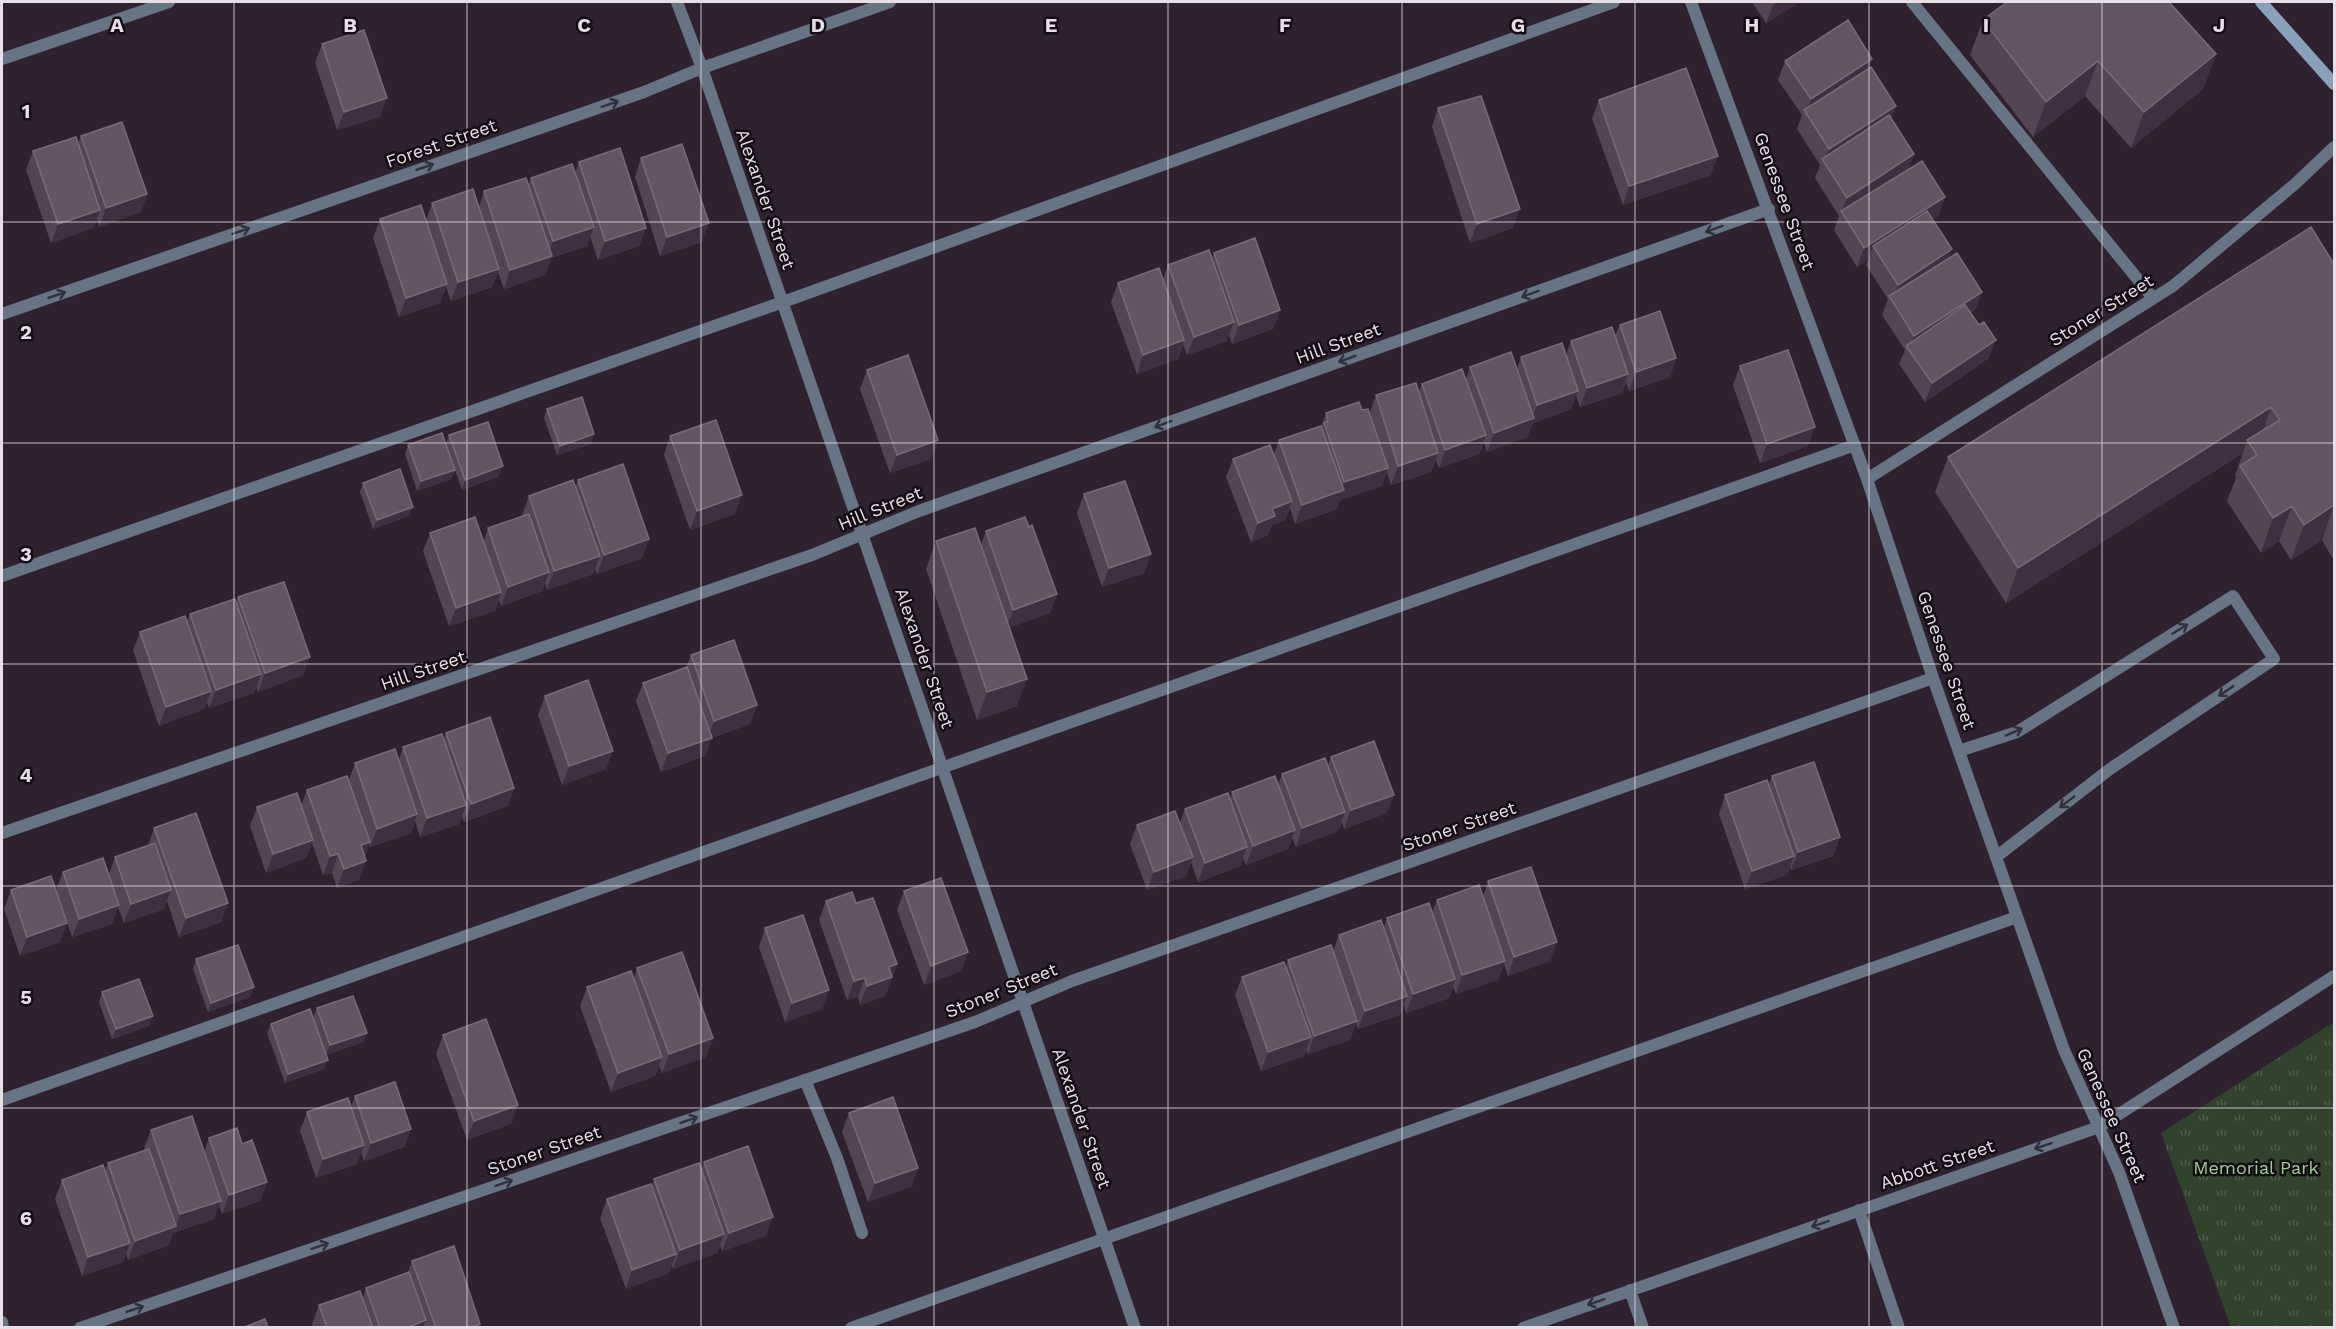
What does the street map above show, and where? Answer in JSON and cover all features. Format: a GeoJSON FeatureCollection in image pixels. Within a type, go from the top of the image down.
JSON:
{"type":"FeatureCollection","features":[{"type":"Feature","properties":{"kind":"main road"},"geometry":{"type":"LineString","coordinates":[[2261,2],[2334,84]]}},
{"type":"Feature","properties":{"kind":"street"},"geometry":{"type":"LineString","coordinates":[[2,59],[169,2]]}},
{"type":"Feature","properties":{"kind":"street","name":"Alexander Street"},"geometry":{"type":"LineString","coordinates":[[677,2],[783,302],[1135,1328]]}},
{"type":"Feature","properties":{"kind":"street","name":"Forest Street"},"geometry":{"type":"LineString","coordinates":[[2,314],[644,92],[702,68],[890,2]]}},
{"type":"Feature","properties":{"kind":"street"},"geometry":{"type":"LineString","coordinates":[[2,576],[783,302],[1614,2]]}},
{"type":"Feature","properties":{"kind":"street","name":"Genessee Street"},"geometry":{"type":"LineString","coordinates":[[1691,2],[1855,445],[1933,678],[2064,1050],[2119,1172],[2174,1328]]}},
{"type":"Feature","properties":{"kind":"street"},"geometry":{"type":"LineString","coordinates":[[1912,2],[2153,298]]}},
{"type":"Feature","properties":{"kind":"street","name":"Stoner Street"},"geometry":{"type":"LineString","coordinates":[[1867,479],[2173,286],[2295,184],[2334,147]]}},
{"type":"Feature","properties":{"kind":"street","name":"Hill Street"},"geometry":{"type":"LineString","coordinates":[[2,833],[800,559],[919,511],[1769,209]]}},
{"type":"Feature","properties":{"kind":"street"},"geometry":{"type":"LineString","coordinates":[[2,1100],[1855,445]]}},
{"type":"Feature","properties":{"kind":"street"},"geometry":{"type":"LineString","coordinates":[[1959,751],[2017,732],[2233,596],[2274,659],[2110,769],[1996,857]]}},
{"type":"Feature","properties":{"kind":"street","name":"Stoner Street"},"geometry":{"type":"LineString","coordinates":[[80,1328],[975,1022],[1071,981],[1933,678]]}},
{"type":"Feature","properties":{"kind":"street"},"geometry":{"type":"LineString","coordinates":[[850,1328],[2018,917]]}},
{"type":"Feature","properties":{"kind":"street","name":"Abbott Street"},"geometry":{"type":"LineString","coordinates":[[1524,1328],[2099,1127],[2334,976]]}},
{"type":"Feature","properties":{"kind":"street"},"geometry":{"type":"LineString","coordinates":[[806,1080],[837,1158],[862,1233]]}},
{"type":"Feature","properties":{"kind":"street"},"geometry":{"type":"LineString","coordinates":[[1859,1210],[1899,1328]]}},
{"type":"Feature","properties":{"kind":"street"},"geometry":{"type":"LineString","coordinates":[[1630,1290],[1643,1328]]}},
{"type":"Feature","properties":{"kind":"street"},"geometry":{"type":"LineString","coordinates":[[2,1322],[3,1328]]}},
{"type":"Feature","properties":{"kind":"green space","name":"Memorial Park"},"geometry":{"type":"Polygon","coordinates":[[[2334,1022],[2334,1327],[2231,1327],[2161,1133],[2334,1022]]]}},
{"type":"Feature","properties":{"kind":"building"},"geometry":{"type":"Polygon","coordinates":[[[2007,2],[2169,2],[2216,54],[2144,112],[2098,61],[2046,102],[1983,20],[2007,2]]]}},
{"type":"Feature","properties":{"kind":"building"},"geometry":{"type":"Polygon","coordinates":[[[1848,20],[1872,59],[1811,99],[1785,61],[1848,20]]]}},
{"type":"Feature","properties":{"kind":"building"},"geometry":{"type":"Polygon","coordinates":[[[364,30],[387,98],[344,112],[322,44],[364,30]]]}},
{"type":"Feature","properties":{"kind":"building"},"geometry":{"type":"Polygon","coordinates":[[[1871,67],[1896,106],[1829,149],[1804,110],[1871,67]]]}},
{"type":"Feature","properties":{"kind":"building"},"geometry":{"type":"Polygon","coordinates":[[[1686,68],[1718,156],[1629,186],[1599,100],[1686,68]]]}},
{"type":"Feature","properties":{"kind":"building"},"geometry":{"type":"Polygon","coordinates":[[[1481,96],[1520,209],[1477,224],[1438,108],[1481,96]]]}},
{"type":"Feature","properties":{"kind":"building"},"geometry":{"type":"Polygon","coordinates":[[[1889,115],[1914,154],[1847,198],[1822,159],[1889,115]]]}},
{"type":"Feature","properties":{"kind":"building"},"geometry":{"type":"Polygon","coordinates":[[[122,122],[147,194],[106,208],[81,136],[122,122]]]}},
{"type":"Feature","properties":{"kind":"building"},"geometry":{"type":"Polygon","coordinates":[[[76,137],[100,210],[58,224],[33,151],[76,137]]]}},
{"type":"Feature","properties":{"kind":"building"},"geometry":{"type":"Polygon","coordinates":[[[682,144],[709,223],[667,237],[641,158],[682,144]]]}},
{"type":"Feature","properties":{"kind":"building"},"geometry":{"type":"Polygon","coordinates":[[[620,148],[646,228],[605,241],[579,162],[620,148]]]}},
{"type":"Feature","properties":{"kind":"building"},"geometry":{"type":"Polygon","coordinates":[[[1922,161],[1945,197],[1864,248],[1841,211],[1922,161]]]}},
{"type":"Feature","properties":{"kind":"building"},"geometry":{"type":"Polygon","coordinates":[[[572,164],[594,227],[553,241],[531,178],[572,164]]]}},
{"type":"Feature","properties":{"kind":"building"},"geometry":{"type":"Polygon","coordinates":[[[526,178],[552,256],[510,270],[484,191],[526,178]]]}},
{"type":"Feature","properties":{"kind":"building"},"geometry":{"type":"Polygon","coordinates":[[[473,189],[499,269],[458,282],[432,203],[473,189]]]}},
{"type":"Feature","properties":{"kind":"building"},"geometry":{"type":"Polygon","coordinates":[[[421,205],[447,284],[406,298],[380,219],[421,205]]]}},
{"type":"Feature","properties":{"kind":"building"},"geometry":{"type":"Polygon","coordinates":[[[1927,211],[1952,249],[1898,285],[1873,246],[1927,211]]]}},
{"type":"Feature","properties":{"kind":"building"},"geometry":{"type":"Polygon","coordinates":[[[2311,227],[2334,264],[2334,505],[2304,525],[2292,506],[2273,518],[2240,466],[2257,455],[2247,440],[2280,420],[2271,407],[2018,568],[1948,457],[2311,227]]]}},
{"type":"Feature","properties":{"kind":"building"},"geometry":{"type":"Polygon","coordinates":[[[1255,238],[1280,310],[1239,325],[1214,253],[1255,238]]]}},
{"type":"Feature","properties":{"kind":"building"},"geometry":{"type":"Polygon","coordinates":[[[1209,250],[1234,322],[1194,337],[1168,265],[1209,250]]]}},
{"type":"Feature","properties":{"kind":"building"},"geometry":{"type":"Polygon","coordinates":[[[1957,253],[1982,292],[1914,336],[1889,296],[1957,253]]]}},
{"type":"Feature","properties":{"kind":"building"},"geometry":{"type":"Polygon","coordinates":[[[1159,268],[1184,340],[1143,355],[1118,283],[1159,268]]]}},
{"type":"Feature","properties":{"kind":"building"},"geometry":{"type":"Polygon","coordinates":[[[1965,305],[1979,325],[1984,322],[1996,340],[1932,383],[1906,346],[1965,305]]]}},
{"type":"Feature","properties":{"kind":"building"},"geometry":{"type":"Polygon","coordinates":[[[1660,311],[1676,358],[1636,372],[1620,325],[1660,311]]]}},
{"type":"Feature","properties":{"kind":"building"},"geometry":{"type":"Polygon","coordinates":[[[1612,327],[1628,374],[1587,388],[1571,341],[1612,327]]]}},
{"type":"Feature","properties":{"kind":"building"},"geometry":{"type":"Polygon","coordinates":[[[1562,343],[1578,391],[1537,405],[1521,357],[1562,343]]]}},
{"type":"Feature","properties":{"kind":"building"},"geometry":{"type":"Polygon","coordinates":[[[1788,350],[1815,427],[1767,444],[1740,366],[1788,350]]]}},
{"type":"Feature","properties":{"kind":"building"},"geometry":{"type":"Polygon","coordinates":[[[1511,352],[1534,418],[1494,433],[1470,367],[1511,352]]]}},
{"type":"Feature","properties":{"kind":"building"},"geometry":{"type":"Polygon","coordinates":[[[908,355],[938,440],[897,455],[867,370],[908,355]]]}},
{"type":"Feature","properties":{"kind":"building"},"geometry":{"type":"Polygon","coordinates":[[[1462,369],[1486,435],[1445,450],[1422,384],[1462,369]]]}},
{"type":"Feature","properties":{"kind":"building"},"geometry":{"type":"Polygon","coordinates":[[[1416,383],[1438,453],[1398,466],[1376,395],[1416,383]]]}},
{"type":"Feature","properties":{"kind":"building"},"geometry":{"type":"Polygon","coordinates":[[[582,397],[594,434],[560,446],[547,409],[582,397]]]}},
{"type":"Feature","properties":{"kind":"building"},"geometry":{"type":"Polygon","coordinates":[[[1359,402],[1362,410],[1368,409],[1388,468],[1344,482],[1324,423],[1328,421],[1326,413],[1359,402]]]}},
{"type":"Feature","properties":{"kind":"building"},"geometry":{"type":"Polygon","coordinates":[[[716,420],[742,495],[697,511],[670,436],[716,420]]]}},
{"type":"Feature","properties":{"kind":"building"},"geometry":{"type":"Polygon","coordinates":[[[488,422],[503,466],[465,480],[449,435],[488,422]]]}},
{"type":"Feature","properties":{"kind":"building"},"geometry":{"type":"Polygon","coordinates":[[[1321,426],[1344,490],[1302,505],[1279,440],[1321,426]]]}},
{"type":"Feature","properties":{"kind":"building"},"geometry":{"type":"Polygon","coordinates":[[[442,433],[455,470],[421,481],[408,445],[442,433]]]}},
{"type":"Feature","properties":{"kind":"building"},"geometry":{"type":"Polygon","coordinates":[[[1270,445],[1292,501],[1272,509],[1275,516],[1258,523],[1233,459],[1270,445]]]}},
{"type":"Feature","properties":{"kind":"building"},"geometry":{"type":"Polygon","coordinates":[[[623,464],[649,539],[604,555],[578,480],[623,464]]]}},
{"type":"Feature","properties":{"kind":"building"},"geometry":{"type":"Polygon","coordinates":[[[400,469],[413,507],[377,520],[363,483],[400,469]]]}},
{"type":"Feature","properties":{"kind":"building"},"geometry":{"type":"Polygon","coordinates":[[[573,480],[600,556],[554,571],[529,496],[573,480]]]}},
{"type":"Feature","properties":{"kind":"building"},"geometry":{"type":"Polygon","coordinates":[[[1125,481],[1151,554],[1109,568],[1084,494],[1125,481]]]}},
{"type":"Feature","properties":{"kind":"building"},"geometry":{"type":"Polygon","coordinates":[[[529,514],[549,572],[508,587],[488,528],[529,514]]]}},
{"type":"Feature","properties":{"kind":"building"},"geometry":{"type":"Polygon","coordinates":[[[475,517],[501,592],[456,608],[430,533],[475,517]]]}},
{"type":"Feature","properties":{"kind":"building"},"geometry":{"type":"Polygon","coordinates":[[[1025,517],[1029,527],[1032,525],[1057,594],[1013,610],[986,531],[1025,517]]]}},
{"type":"Feature","properties":{"kind":"building"},"geometry":{"type":"Polygon","coordinates":[[[975,528],[1027,679],[987,692],[936,541],[975,528]]]}},
{"type":"Feature","properties":{"kind":"building"},"geometry":{"type":"Polygon","coordinates":[[[284,582],[310,657],[265,673],[238,597],[284,582]]]}},
{"type":"Feature","properties":{"kind":"building"},"geometry":{"type":"Polygon","coordinates":[[[235,599],[261,674],[216,690],[190,614],[235,599]]]}},
{"type":"Feature","properties":{"kind":"building"},"geometry":{"type":"Polygon","coordinates":[[[185,616],[211,691],[166,707],[140,632],[185,616]]]}},
{"type":"Feature","properties":{"kind":"building"},"geometry":{"type":"Polygon","coordinates":[[[734,640],[757,705],[714,721],[691,655],[734,640]]]}},
{"type":"Feature","properties":{"kind":"building"},"geometry":{"type":"Polygon","coordinates":[[[687,667],[712,738],[668,753],[643,683],[687,667]]]}},
{"type":"Feature","properties":{"kind":"building"},"geometry":{"type":"Polygon","coordinates":[[[588,680],[613,751],[569,766],[545,696],[588,680]]]}},
{"type":"Feature","properties":{"kind":"building"},"geometry":{"type":"Polygon","coordinates":[[[490,717],[514,788],[471,804],[446,733],[490,717]]]}},
{"type":"Feature","properties":{"kind":"building"},"geometry":{"type":"Polygon","coordinates":[[[442,734],[466,805],[427,818],[403,747],[442,734]]]}},
{"type":"Feature","properties":{"kind":"building"},"geometry":{"type":"Polygon","coordinates":[[[1374,741],[1394,795],[1351,810],[1331,757],[1374,741]]]}},
{"type":"Feature","properties":{"kind":"building"},"geometry":{"type":"Polygon","coordinates":[[[395,749],[417,814],[377,829],[355,763],[395,749]]]}},
{"type":"Feature","properties":{"kind":"building"},"geometry":{"type":"Polygon","coordinates":[[[1325,758],[1345,812],[1302,828],[1282,774],[1325,758]]]}},
{"type":"Feature","properties":{"kind":"building"},"geometry":{"type":"Polygon","coordinates":[[[1814,762],[1840,837],[1798,852],[1772,776],[1814,762]]]}},
{"type":"Feature","properties":{"kind":"building"},"geometry":{"type":"Polygon","coordinates":[[[347,776],[370,842],[361,845],[366,861],[344,869],[338,854],[330,856],[307,790],[347,776]]]}},
{"type":"Feature","properties":{"kind":"building"},"geometry":{"type":"Polygon","coordinates":[[[1275,776],[1295,830],[1253,846],[1232,792],[1275,776]]]}},
{"type":"Feature","properties":{"kind":"building"},"geometry":{"type":"Polygon","coordinates":[[[1767,780],[1794,856],[1752,871],[1725,795],[1767,780]]]}},
{"type":"Feature","properties":{"kind":"building"},"geometry":{"type":"Polygon","coordinates":[[[297,793],[313,840],[273,854],[257,807],[297,793]]]}},
{"type":"Feature","properties":{"kind":"building"},"geometry":{"type":"Polygon","coordinates":[[[1228,793],[1247,847],[1205,863],[1185,809],[1228,793]]]}},
{"type":"Feature","properties":{"kind":"building"},"geometry":{"type":"Polygon","coordinates":[[[1175,811],[1193,857],[1154,872],[1137,825],[1175,811]]]}},
{"type":"Feature","properties":{"kind":"building"},"geometry":{"type":"Polygon","coordinates":[[[196,813],[228,903],[186,918],[154,828],[196,813]]]}},
{"type":"Feature","properties":{"kind":"building"},"geometry":{"type":"Polygon","coordinates":[[[155,843],[171,890],[131,904],[115,857],[155,843]]]}},
{"type":"Feature","properties":{"kind":"building"},"geometry":{"type":"Polygon","coordinates":[[[103,858],[119,905],[79,919],[63,872],[103,858]]]}},
{"type":"Feature","properties":{"kind":"building"},"geometry":{"type":"Polygon","coordinates":[[[1531,867],[1557,942],[1514,957],[1488,881],[1531,867]]]}},
{"type":"Feature","properties":{"kind":"building"},"geometry":{"type":"Polygon","coordinates":[[[51,876],[67,923],[27,937],[11,890],[51,876]]]}},
{"type":"Feature","properties":{"kind":"building"},"geometry":{"type":"Polygon","coordinates":[[[941,878],[968,952],[931,966],[904,891],[941,878]]]}},
{"type":"Feature","properties":{"kind":"building"},"geometry":{"type":"Polygon","coordinates":[[[1479,885],[1505,961],[1462,975],[1437,900],[1479,885]]]}},
{"type":"Feature","properties":{"kind":"building"},"geometry":{"type":"Polygon","coordinates":[[[852,892],[856,903],[873,898],[897,964],[889,967],[892,977],[867,986],[865,978],[854,981],[826,901],[852,892]]]}},
{"type":"Feature","properties":{"kind":"building"},"geometry":{"type":"Polygon","coordinates":[[[1429,903],[1455,979],[1413,994],[1387,918],[1429,903]]]}},
{"type":"Feature","properties":{"kind":"building"},"geometry":{"type":"Polygon","coordinates":[[[803,915],[829,990],[792,1003],[765,928],[803,915]]]}},
{"type":"Feature","properties":{"kind":"building"},"geometry":{"type":"Polygon","coordinates":[[[1381,920],[1407,996],[1365,1011],[1339,935],[1381,920]]]}},
{"type":"Feature","properties":{"kind":"building"},"geometry":{"type":"Polygon","coordinates":[[[238,945],[254,987],[211,1003],[196,959],[238,945]]]}},
{"type":"Feature","properties":{"kind":"building"},"geometry":{"type":"Polygon","coordinates":[[[1331,945],[1357,1021],[1314,1036],[1288,960],[1331,945]]]}},
{"type":"Feature","properties":{"kind":"building"},"geometry":{"type":"Polygon","coordinates":[[[682,952],[713,1038],[669,1054],[637,968],[682,952]]]}},
{"type":"Feature","properties":{"kind":"building"},"geometry":{"type":"Polygon","coordinates":[[[1284,962],[1311,1037],[1268,1052],[1242,977],[1284,962]]]}},
{"type":"Feature","properties":{"kind":"building"},"geometry":{"type":"Polygon","coordinates":[[[631,971],[662,1057],[618,1073],[587,987],[631,971]]]}},
{"type":"Feature","properties":{"kind":"building"},"geometry":{"type":"Polygon","coordinates":[[[139,979],[153,1016],[116,1029],[102,992],[139,979]]]}},
{"type":"Feature","properties":{"kind":"building"},"geometry":{"type":"Polygon","coordinates":[[[353,996],[367,1033],[330,1045],[317,1008],[353,996]]]}},
{"type":"Feature","properties":{"kind":"building"},"geometry":{"type":"Polygon","coordinates":[[[310,1009],[328,1060],[288,1074],[271,1024],[310,1009]]]}},
{"type":"Feature","properties":{"kind":"building"},"geometry":{"type":"Polygon","coordinates":[[[486,1019],[518,1105],[474,1121],[443,1035],[486,1019]]]}},
{"type":"Feature","properties":{"kind":"building"},"geometry":{"type":"Polygon","coordinates":[[[395,1082],[411,1129],[371,1143],[355,1096],[395,1082]]]}},
{"type":"Feature","properties":{"kind":"building"},"geometry":{"type":"Polygon","coordinates":[[[893,1097],[918,1168],[875,1183],[849,1113],[893,1097]]]}},
{"type":"Feature","properties":{"kind":"building"},"geometry":{"type":"Polygon","coordinates":[[[348,1098],[364,1145],[323,1159],[307,1112],[348,1098]]]}},
{"type":"Feature","properties":{"kind":"building"},"geometry":{"type":"Polygon","coordinates":[[[192,1116],[221,1201],[180,1214],[151,1130],[192,1116]]]}},
{"type":"Feature","properties":{"kind":"building"},"geometry":{"type":"Polygon","coordinates":[[[237,1128],[242,1144],[252,1140],[267,1182],[229,1195],[209,1138],[237,1128]]]}},
{"type":"Feature","properties":{"kind":"building"},"geometry":{"type":"Polygon","coordinates":[[[748,1146],[773,1217],[729,1233],[704,1162],[748,1146]]]}},
{"type":"Feature","properties":{"kind":"building"},"geometry":{"type":"Polygon","coordinates":[[[149,1149],[176,1226],[135,1241],[108,1163],[149,1149]]]}},
{"type":"Feature","properties":{"kind":"building"},"geometry":{"type":"Polygon","coordinates":[[[699,1163],[724,1234],[680,1250],[654,1179],[699,1163]]]}},
{"type":"Feature","properties":{"kind":"building"},"geometry":{"type":"Polygon","coordinates":[[[103,1165],[130,1243],[88,1257],[62,1180],[103,1165]]]}},
{"type":"Feature","properties":{"kind":"building"},"geometry":{"type":"Polygon","coordinates":[[[651,1184],[676,1254],[632,1270],[607,1199],[651,1184]]]}},
{"type":"Feature","properties":{"kind":"building"},"geometry":{"type":"Polygon","coordinates":[[[454,1246],[480,1324],[470,1328],[436,1328],[412,1261],[454,1246]]]}},
{"type":"Feature","properties":{"kind":"building"},"geometry":{"type":"Polygon","coordinates":[[[409,1272],[426,1320],[406,1328],[380,1328],[366,1288],[409,1272]]]}},
{"type":"Feature","properties":{"kind":"building"},"geometry":{"type":"Polygon","coordinates":[[[360,1291],[373,1328],[327,1328],[319,1305],[360,1291]]]}},
{"type":"Feature","properties":{"kind":"building"},"geometry":{"type":"Polygon","coordinates":[[[265,1319],[268,1328],[242,1328],[265,1319]]]}}]}
